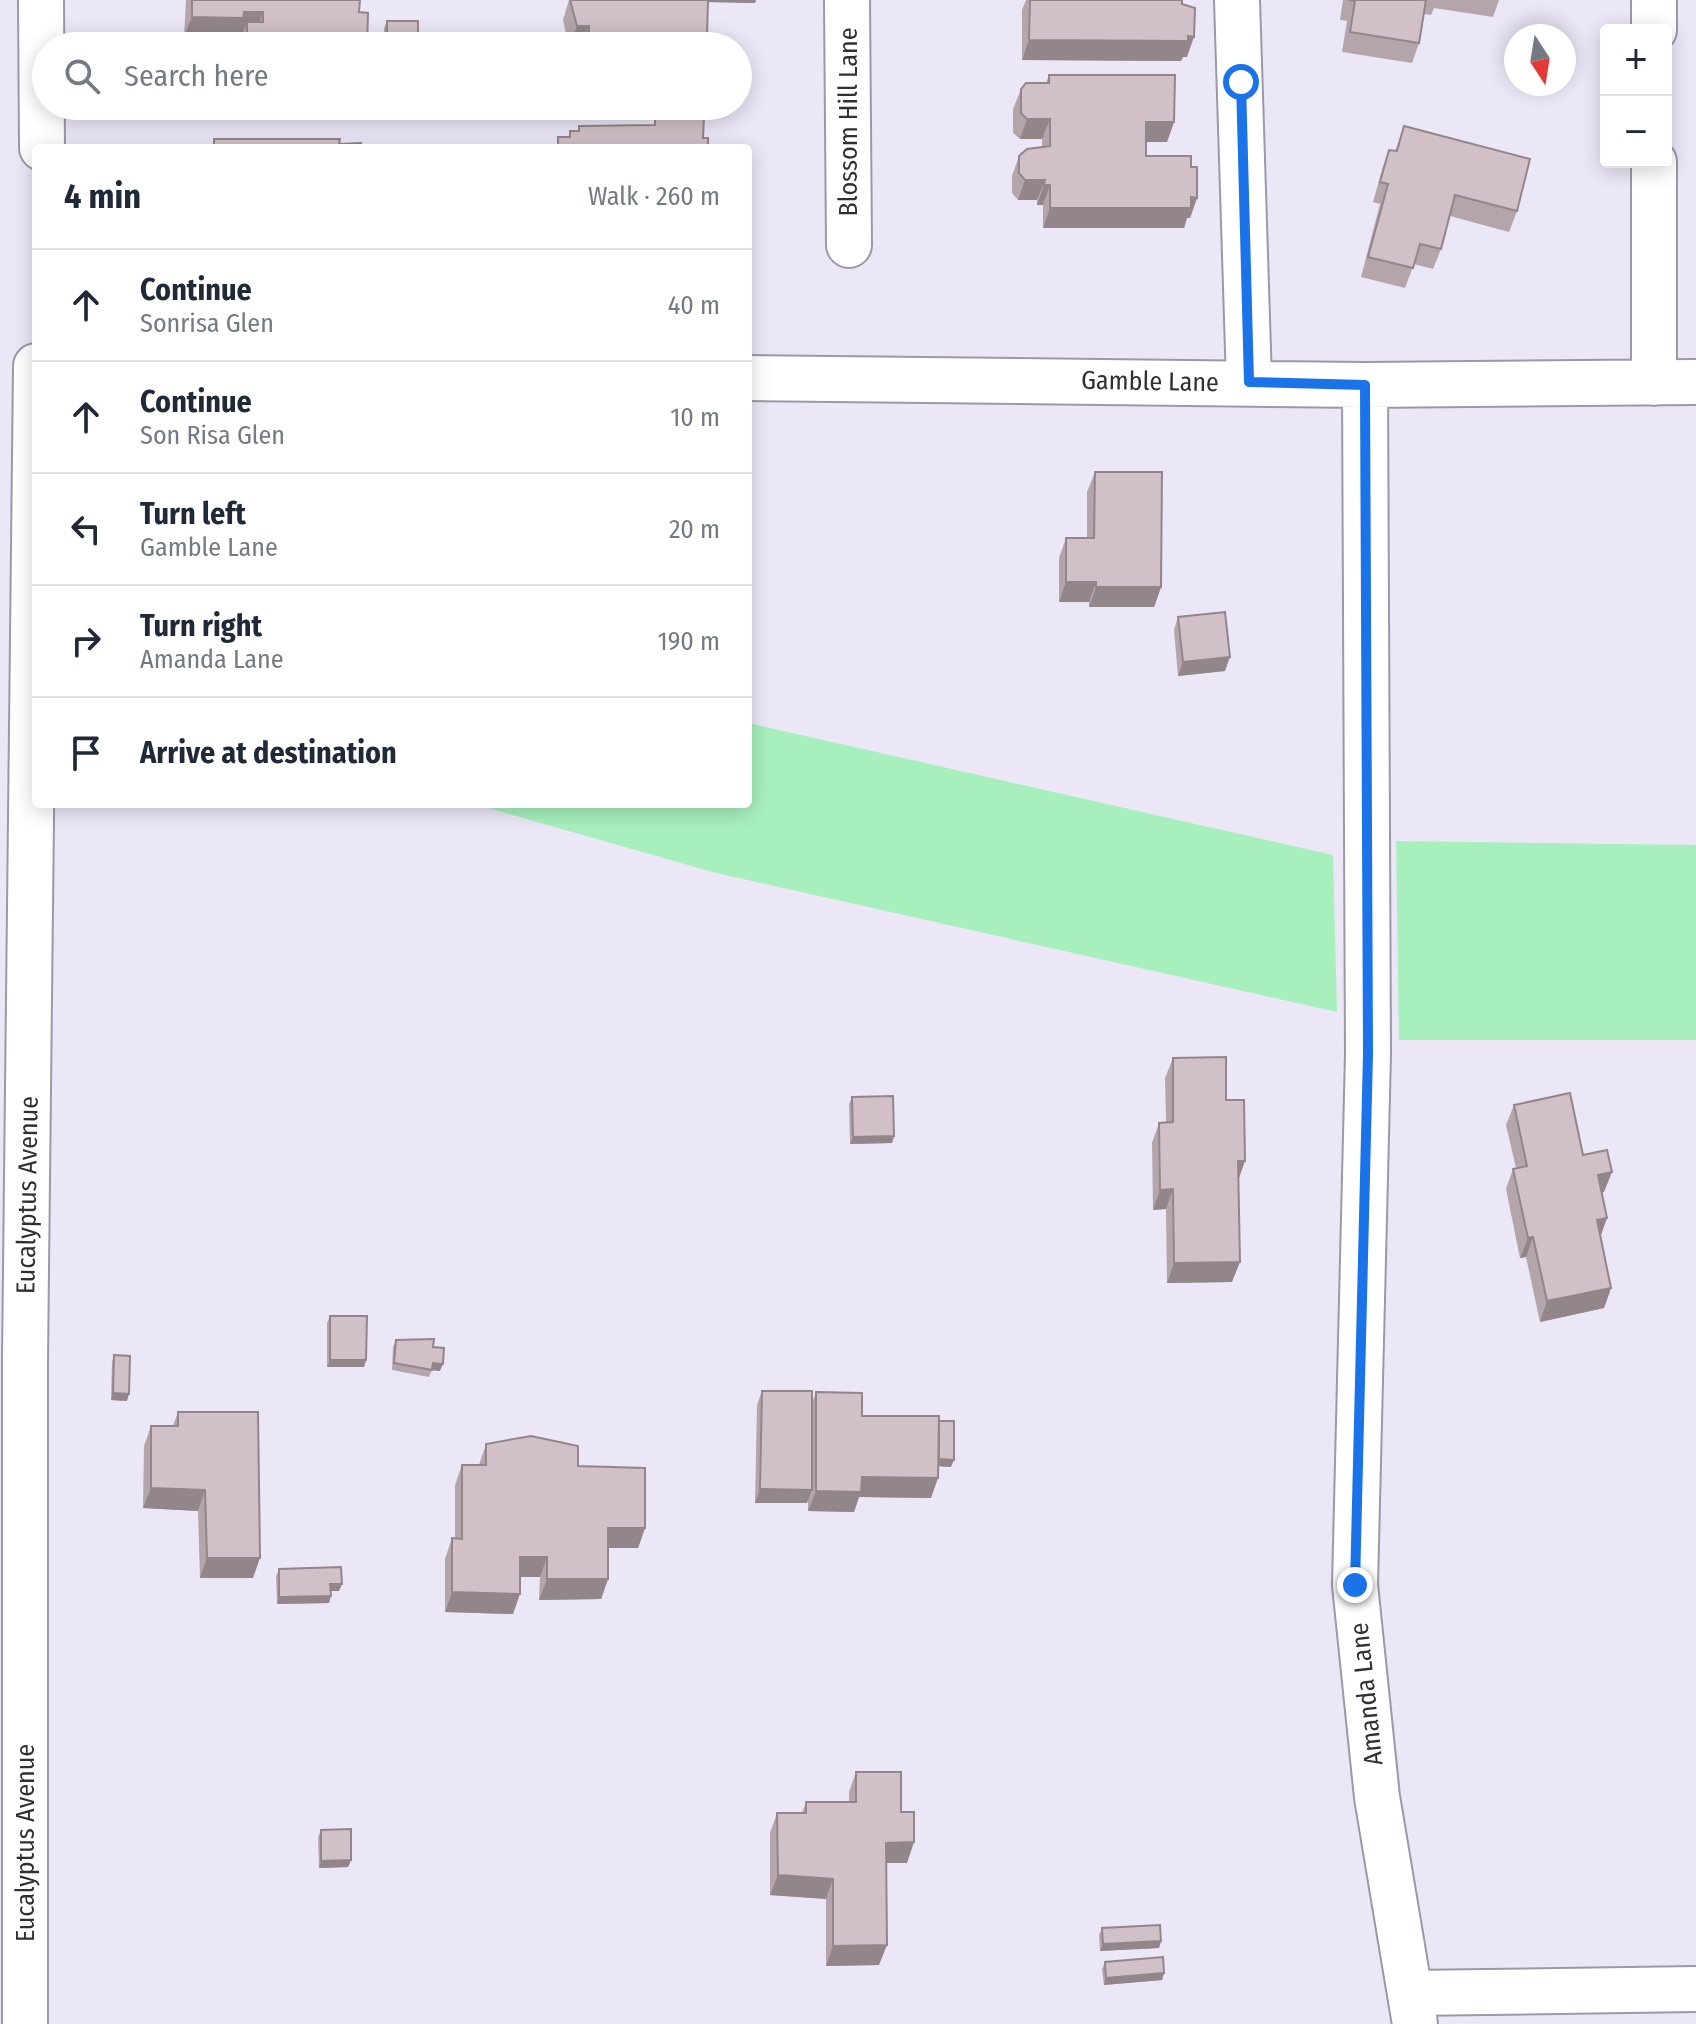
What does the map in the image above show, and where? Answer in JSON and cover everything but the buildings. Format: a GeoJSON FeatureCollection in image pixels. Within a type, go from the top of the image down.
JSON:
{"type":"FeatureCollection","features":[{"type":"Feature","properties":{"kind":"street"},"geometry":{"type":"LineString","coordinates":[[41,0],[41,32]]}},
{"type":"Feature","properties":{"kind":"street","name":"Blossom Hill Lane"},"geometry":{"type":"LineString","coordinates":[[847,0],[849,245]]}},
{"type":"Feature","properties":{"kind":"street"},"geometry":{"type":"LineString","coordinates":[[1237,0],[1249,382]]}},
{"type":"Feature","properties":{"kind":"street"},"geometry":{"type":"LineString","coordinates":[[1654,0],[1654,24]]}},
{"type":"Feature","properties":{"kind":"street"},"geometry":{"type":"LineString","coordinates":[[42,120],[42,144]]}},
{"type":"Feature","properties":{"kind":"street"},"geometry":{"type":"LineString","coordinates":[[1655,168],[1675,382]]}},
{"type":"Feature","properties":{"kind":"street","name":"Eucalyptus Avenue"},"geometry":{"type":"LineString","coordinates":[[25,2024],[27,376]]}},
{"type":"Feature","properties":{"kind":"street","name":"Gamble Lane"},"geometry":{"type":"LineString","coordinates":[[752,378],[1365,385],[1675,382]]}},
{"type":"Feature","properties":{"kind":"street","name":"Amanda Lane"},"geometry":{"type":"LineString","coordinates":[[1365,385],[1368,1054],[1355,1585],[1377,1797],[1412,2009],[1696,1989]]}},
{"type":"Feature","properties":{"kind":"green space"},"geometry":{"type":"Polygon","coordinates":[[[752,724],[1333,855],[1337,1012],[716,873],[488,808],[752,808],[752,724]]]}},
{"type":"Feature","properties":{"kind":"green space"},"geometry":{"type":"Polygon","coordinates":[[[1396,841],[1696,845],[1696,1040],[1399,1040],[1396,841]]]}},
{"type":"Feature","properties":{"kind":"route"},"geometry":{"type":"LineString","coordinates":[[1241,82],[1249,382],[1365,385],[1368,1054],[1355,1585]]}}]}
